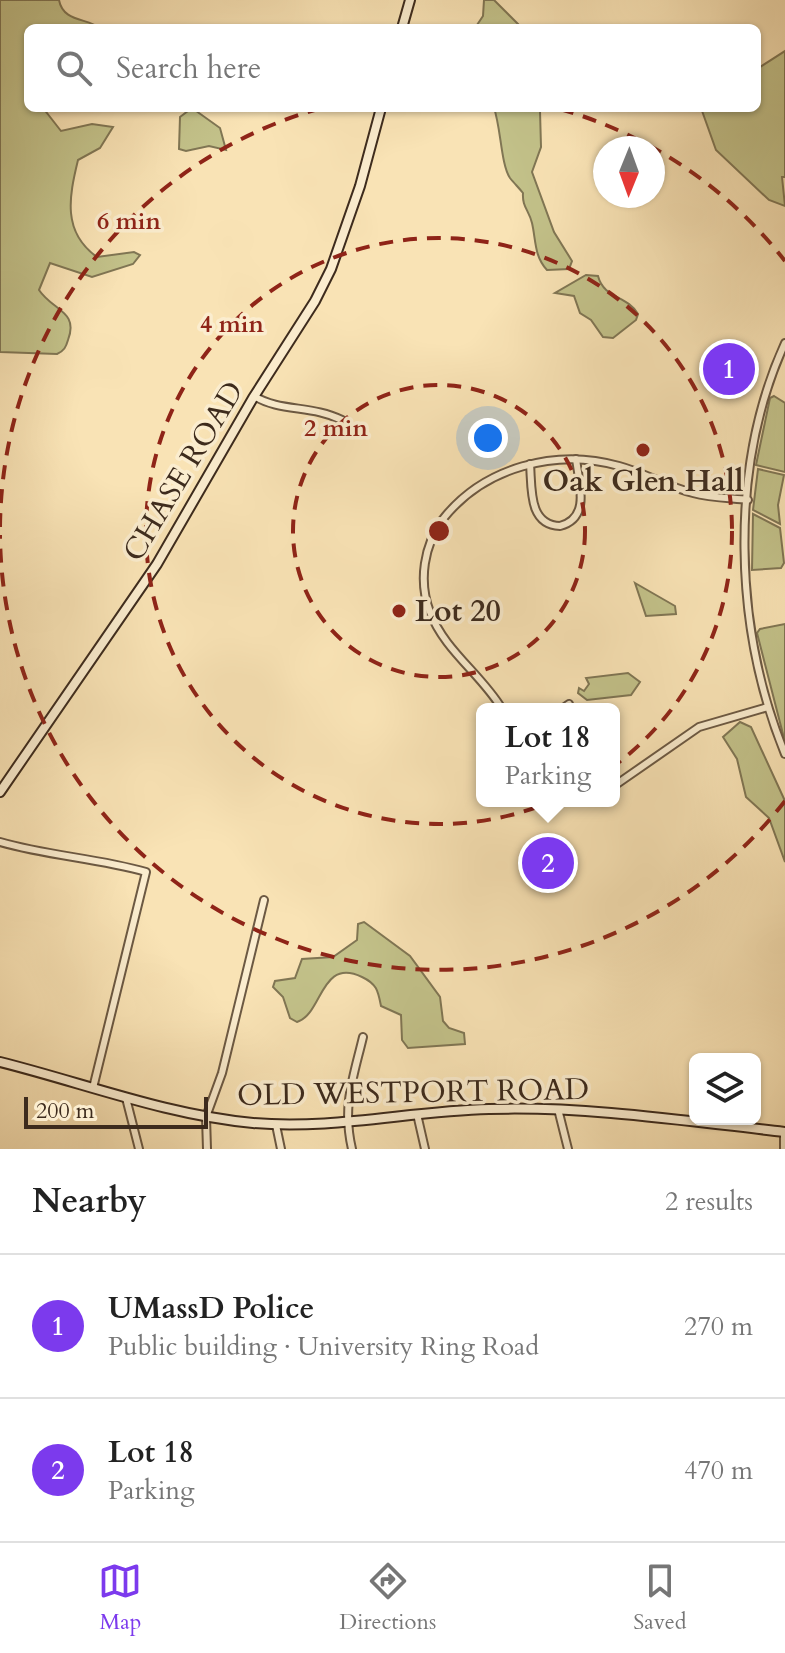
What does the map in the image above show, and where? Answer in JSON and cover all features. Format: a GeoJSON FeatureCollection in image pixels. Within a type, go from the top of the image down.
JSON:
{"type":"FeatureCollection","features":[{"type":"Feature","properties":{"kind":"street"},"geometry":{"type":"LineString","coordinates":[[403,24],[410,0]]}},
{"type":"Feature","properties":{"kind":"street","name":"CHASE ROAD"},"geometry":{"type":"LineString","coordinates":[[0,792],[157,564],[254,396],[296,333],[331,269],[360,186],[380,112]]}},
{"type":"Feature","properties":{"kind":"street"},"geometry":{"type":"LineString","coordinates":[[785,343],[759,421],[748,500],[746,559],[750,621],[768,707],[785,754]]}},
{"type":"Feature","properties":{"kind":"street"},"geometry":{"type":"LineString","coordinates":[[254,396],[271,405],[304,407],[342,420]]}},
{"type":"Feature","properties":{"kind":"street"},"geometry":{"type":"LineString","coordinates":[[497,703],[436,626],[429,609],[424,573],[430,541],[449,512],[482,484],[530,464],[576,459],[620,466],[693,493],[748,500]]}},
{"type":"Feature","properties":{"kind":"street"},"geometry":{"type":"LineString","coordinates":[[530,464],[536,512],[547,524],[560,526],[572,522],[580,511],[576,459]]}},
{"type":"Feature","properties":{"kind":"street"},"geometry":{"type":"LineString","coordinates":[[620,782],[699,727],[768,707]]}},
{"type":"Feature","properties":{"kind":"street"},"geometry":{"type":"LineString","coordinates":[[0,842],[43,853],[111,862],[146,872],[93,1088]]}},
{"type":"Feature","properties":{"kind":"street"},"geometry":{"type":"LineString","coordinates":[[207,1149],[206,1117],[222,1073],[264,900]]}},
{"type":"Feature","properties":{"kind":"street"},"geometry":{"type":"LineString","coordinates":[[352,1149],[345,1121],[363,1037]]}},
{"type":"Feature","properties":{"kind":"street","name":"OLD WESTPORT ROAD"},"geometry":{"type":"LineString","coordinates":[[0,1062],[206,1117],[276,1125],[417,1113],[558,1109],[784,1132]]}},
{"type":"Feature","properties":{"kind":"street"},"geometry":{"type":"LineString","coordinates":[[126,1098],[139,1149]]}},
{"type":"Feature","properties":{"kind":"street"},"geometry":{"type":"LineString","coordinates":[[558,1109],[568,1149]]}},
{"type":"Feature","properties":{"kind":"street"},"geometry":{"type":"LineString","coordinates":[[417,1113],[425,1149]]}},
{"type":"Feature","properties":{"kind":"street"},"geometry":{"type":"LineString","coordinates":[[276,1125],[281,1149]]}},
{"type":"Feature","properties":{"kind":"street"},"geometry":{"type":"LineString","coordinates":[[784,1132],[784,1149]]}},
{"type":"Feature","properties":{"kind":"shaded area"},"geometry":{"type":"Polygon","coordinates":[[[0,0],[59,0],[70,16],[92,24],[24,24],[24,112],[46,112],[61,131],[92,124],[113,127],[100,148],[78,160],[71,200],[73,225],[86,247],[97,257],[134,252],[140,255],[133,264],[92,277],[50,263],[39,290],[63,312],[70,323],[66,345],[57,354],[0,352],[0,0]]]}},
{"type":"Feature","properties":{"kind":"shaded area"},"geometry":{"type":"Polygon","coordinates":[[[484,0],[494,0],[518,24],[478,24],[483,16],[484,0]]]}},
{"type":"Feature","properties":{"kind":"shaded area"},"geometry":{"type":"Polygon","coordinates":[[[785,51],[785,177],[782,177],[785,206],[769,200],[716,150],[702,112],[761,112],[761,66],[785,51]]]}},
{"type":"Feature","properties":{"kind":"shaded area"},"geometry":{"type":"Polygon","coordinates":[[[187,112],[198,112],[220,128],[226,150],[209,146],[186,151],[179,149],[180,117],[187,112]]]}},
{"type":"Feature","properties":{"kind":"shaded area"},"geometry":{"type":"Polygon","coordinates":[[[495,112],[540,112],[541,147],[532,172],[554,232],[572,261],[569,269],[547,270],[540,259],[523,193],[507,172],[495,112]]]}},
{"type":"Feature","properties":{"kind":"shaded area"},"geometry":{"type":"Polygon","coordinates":[[[586,275],[598,276],[605,289],[628,303],[638,314],[636,320],[613,338],[603,337],[591,320],[580,313],[574,296],[555,293],[586,275]]]}},
{"type":"Feature","properties":{"kind":"shaded area"},"geometry":{"type":"Polygon","coordinates":[[[774,396],[785,403],[785,472],[756,465],[770,398],[774,396]]]}},
{"type":"Feature","properties":{"kind":"shaded area"},"geometry":{"type":"Polygon","coordinates":[[[758,469],[784,475],[778,505],[780,524],[753,510],[758,469]]]}},
{"type":"Feature","properties":{"kind":"shaded area"},"geometry":{"type":"Polygon","coordinates":[[[753,514],[780,528],[784,563],[781,568],[752,570],[753,514]]]}},
{"type":"Feature","properties":{"kind":"shaded area"},"geometry":{"type":"Polygon","coordinates":[[[635,583],[675,606],[676,614],[646,616],[635,583]]]}},
{"type":"Feature","properties":{"kind":"shaded area"},"geometry":{"type":"Polygon","coordinates":[[[785,624],[785,742],[757,633],[760,629],[785,624]]]}},
{"type":"Feature","properties":{"kind":"shaded area"},"geometry":{"type":"Polygon","coordinates":[[[628,673],[640,682],[631,695],[587,700],[578,693],[579,688],[584,691],[589,684],[586,678],[628,673]]]}},
{"type":"Feature","properties":{"kind":"shaded area"},"geometry":{"type":"Polygon","coordinates":[[[740,722],[751,727],[785,801],[785,862],[769,818],[746,797],[737,759],[723,737],[740,722]]]}},
{"type":"Feature","properties":{"kind":"shaded area"},"geometry":{"type":"Polygon","coordinates":[[[364,922],[410,956],[440,997],[443,1021],[449,1028],[464,1033],[465,1044],[408,1048],[402,1040],[401,1015],[381,1006],[378,992],[371,982],[348,973],[338,974],[330,980],[306,1017],[297,1022],[290,1018],[283,997],[273,987],[275,981],[295,978],[302,959],[333,957],[357,940],[358,924],[364,922]]]}},
{"type":"Feature","properties":{"kind":"place","name":"UMassD Police"},"geometry":{"type":"Point","coordinates":[729,369]}},
{"type":"Feature","properties":{"kind":"place","name":"Oak Glen Hall"},"geometry":{"type":"Point","coordinates":[643,450]}},
{"type":"Feature","properties":{"kind":"place","name":"Lot 20"},"geometry":{"type":"Point","coordinates":[399,611]}},
{"type":"Feature","properties":{"kind":"place","name":"Lot 18"},"geometry":{"type":"Point","coordinates":[548,863]}}]}
